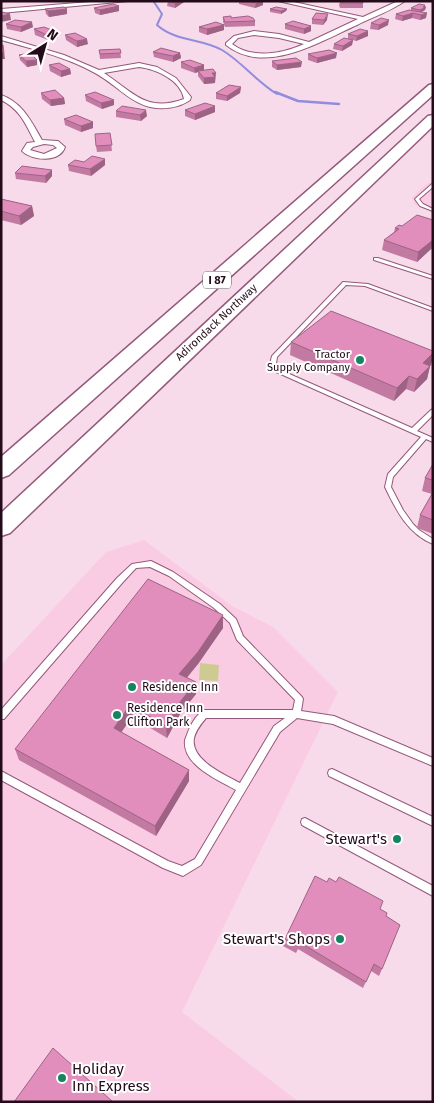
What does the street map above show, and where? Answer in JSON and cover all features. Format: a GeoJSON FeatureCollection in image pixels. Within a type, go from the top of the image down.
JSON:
{"type":"FeatureCollection","features":[{"type":"Feature","properties":{"kind":"highway","name":"I 87"},"geometry":{"type":"LineString","coordinates":[[1,470],[433,88]]}},
{"type":"Feature","properties":{"kind":"highway","name":"Adirondack Northway"},"geometry":{"type":"LineString","coordinates":[[1,527],[433,119]]}},
{"type":"Feature","properties":{"kind":"highway"},"geometry":{"type":"LineString","coordinates":[[356,190],[433,134]]}},
{"type":"Feature","properties":{"kind":"street"},"geometry":{"type":"LineString","coordinates":[[17,9],[18,1]]}},
{"type":"Feature","properties":{"kind":"street"},"geometry":{"type":"LineString","coordinates":[[1,11],[91,2],[126,1]]}},
{"type":"Feature","properties":{"kind":"street"},"geometry":{"type":"LineString","coordinates":[[280,1],[364,19]]}},
{"type":"Feature","properties":{"kind":"street"},"geometry":{"type":"LineString","coordinates":[[310,44],[279,36],[254,33],[236,37],[228,44],[248,52],[272,55],[291,52],[310,44],[403,1]]}},
{"type":"Feature","properties":{"kind":"street"},"geometry":{"type":"LineString","coordinates":[[1,38],[62,56],[98,72],[142,104],[152,107],[170,107],[187,100],[188,97],[176,80],[159,69],[139,65],[98,72]]}},
{"type":"Feature","properties":{"kind":"street"},"geometry":{"type":"LineString","coordinates":[[1,97],[14,102],[20,108],[39,142]]}},
{"type":"Feature","properties":{"kind":"lane"},"geometry":{"type":"LineString","coordinates":[[433,185],[417,199],[418,203],[433,210]]}},
{"type":"Feature","properties":{"kind":"lane"},"geometry":{"type":"LineString","coordinates":[[376,259],[433,278]]}},
{"type":"Feature","properties":{"kind":"lane"},"geometry":{"type":"LineString","coordinates":[[433,310],[366,285],[345,283],[274,356],[272,364],[276,370],[433,440]]}},
{"type":"Feature","properties":{"kind":"lane"},"geometry":{"type":"LineString","coordinates":[[413,431],[433,411]]}},
{"type":"Feature","properties":{"kind":"lane"},"geometry":{"type":"LineString","coordinates":[[425,436],[390,476],[388,486],[410,527],[419,535],[433,542]]}},
{"type":"Feature","properties":{"kind":"lane"},"geometry":{"type":"LineString","coordinates":[[1,716],[120,580],[134,566],[151,564],[171,574],[216,606],[233,621],[240,638],[299,699],[296,714],[277,729],[198,862],[183,871],[166,865],[1,775]]}},
{"type":"Feature","properties":{"kind":"lane"},"geometry":{"type":"LineString","coordinates":[[242,788],[196,762],[189,745],[191,728],[204,714],[296,714],[334,720],[433,762]]}},
{"type":"Feature","properties":{"kind":"lane"},"geometry":{"type":"LineString","coordinates":[[332,773],[433,822]]}},
{"type":"Feature","properties":{"kind":"lane"},"geometry":{"type":"LineString","coordinates":[[305,822],[433,891]]}},
{"type":"Feature","properties":{"kind":"shaded area"},"geometry":{"type":"Polygon","coordinates":[[[433,179],[433,213],[414,204],[412,197],[433,179]]]}},
{"type":"Feature","properties":{"kind":"shaded area"},"geometry":{"type":"Polygon","coordinates":[[[144,540],[232,606],[273,627],[338,692],[182,1012],[299,1102],[1,1102],[1,665],[106,552],[144,540]]]}},
{"type":"Feature","properties":{"kind":"shaded area"},"geometry":{"type":"Polygon","coordinates":[[[200,663],[219,665],[218,681],[199,680],[200,663]]]}},
{"type":"Feature","properties":{"kind":"building"},"geometry":{"type":"Polygon","coordinates":[[[340,1],[363,1],[363,3],[341,3],[340,1]]]}},
{"type":"Feature","properties":{"kind":"building"},"geometry":{"type":"Polygon","coordinates":[[[113,4],[119,6],[100,10],[94,8],[113,4]]]}},
{"type":"Feature","properties":{"kind":"building"},"geometry":{"type":"Polygon","coordinates":[[[419,4],[426,7],[420,10],[411,8],[419,4]]]}},
{"type":"Feature","properties":{"kind":"building"},"geometry":{"type":"Polygon","coordinates":[[[64,7],[67,9],[48,11],[45,9],[64,7]]]}},
{"type":"Feature","properties":{"kind":"building"},"geometry":{"type":"Polygon","coordinates":[[[276,7],[287,9],[281,11],[270,9],[276,7]]]}},
{"type":"Feature","properties":{"kind":"building"},"geometry":{"type":"Polygon","coordinates":[[[409,10],[427,13],[421,15],[413,13],[403,16],[396,14],[409,10]]]}},
{"type":"Feature","properties":{"kind":"building"},"geometry":{"type":"Polygon","coordinates":[[[2,12],[10,14],[1,16],[2,12]]]}},
{"type":"Feature","properties":{"kind":"building"},"geometry":{"type":"Polygon","coordinates":[[[316,13],[328,14],[324,20],[312,19],[316,13]]]}},
{"type":"Feature","properties":{"kind":"building"},"geometry":{"type":"Polygon","coordinates":[[[231,16],[231,18],[248,16],[255,21],[225,22],[223,17],[231,16]]]}},
{"type":"Feature","properties":{"kind":"building"},"geometry":{"type":"Polygon","coordinates":[[[381,18],[389,20],[379,25],[371,23],[381,18]]]}},
{"type":"Feature","properties":{"kind":"building"},"geometry":{"type":"Polygon","coordinates":[[[15,20],[32,22],[21,27],[6,24],[15,20]]]}},
{"type":"Feature","properties":{"kind":"building"},"geometry":{"type":"Polygon","coordinates":[[[293,21],[311,26],[304,29],[285,24],[293,21]]]}},
{"type":"Feature","properties":{"kind":"building"},"geometry":{"type":"Polygon","coordinates":[[[216,22],[224,25],[207,29],[199,27],[216,22]]]}},
{"type":"Feature","properties":{"kind":"building"},"geometry":{"type":"Polygon","coordinates":[[[44,27],[57,32],[47,35],[34,29],[44,27]]]}},
{"type":"Feature","properties":{"kind":"building"},"geometry":{"type":"Polygon","coordinates":[[[360,29],[368,31],[357,36],[348,34],[360,29]]]}},
{"type":"Feature","properties":{"kind":"building"},"geometry":{"type":"Polygon","coordinates":[[[75,33],[87,39],[77,41],[65,35],[75,33]]]}},
{"type":"Feature","properties":{"kind":"building"},"geometry":{"type":"Polygon","coordinates":[[[344,38],[353,40],[343,46],[334,44],[344,38]]]}},
{"type":"Feature","properties":{"kind":"building"},"geometry":{"type":"Polygon","coordinates":[[[1,45],[3,45],[4,53],[1,53],[1,45]]]}},
{"type":"Feature","properties":{"kind":"building"},"geometry":{"type":"Polygon","coordinates":[[[161,48],[180,53],[173,56],[153,52],[161,48]]]}},
{"type":"Feature","properties":{"kind":"building"},"geometry":{"type":"Polygon","coordinates":[[[120,49],[121,53],[100,54],[99,50],[120,49]]]}},
{"type":"Feature","properties":{"kind":"building"},"geometry":{"type":"Polygon","coordinates":[[[329,50],[337,53],[317,58],[308,54],[329,50]]]}},
{"type":"Feature","properties":{"kind":"building"},"geometry":{"type":"Polygon","coordinates":[[[30,53],[37,60],[26,61],[19,55],[30,53]]]}},
{"type":"Feature","properties":{"kind":"building"},"geometry":{"type":"Polygon","coordinates":[[[296,58],[302,62],[277,65],[272,61],[296,58]]]}},
{"type":"Feature","properties":{"kind":"building"},"geometry":{"type":"Polygon","coordinates":[[[190,60],[204,65],[194,68],[181,62],[190,60]]]}},
{"type":"Feature","properties":{"kind":"building"},"geometry":{"type":"Polygon","coordinates":[[[59,63],[70,69],[61,71],[49,65],[59,63]]]}},
{"type":"Feature","properties":{"kind":"building"},"geometry":{"type":"Polygon","coordinates":[[[213,69],[216,73],[212,73],[215,77],[204,78],[198,71],[213,69]]]}},
{"type":"Feature","properties":{"kind":"building"},"geometry":{"type":"Polygon","coordinates":[[[229,85],[241,87],[227,96],[216,93],[229,85]]]}},
{"type":"Feature","properties":{"kind":"building"},"geometry":{"type":"Polygon","coordinates":[[[55,90],[64,98],[50,100],[41,93],[55,90]]]}},
{"type":"Feature","properties":{"kind":"building"},"geometry":{"type":"Polygon","coordinates":[[[95,92],[114,100],[101,103],[85,95],[95,92]]]}},
{"type":"Feature","properties":{"kind":"building"},"geometry":{"type":"Polygon","coordinates":[[[205,103],[215,106],[195,114],[185,110],[205,103]]]}},
{"type":"Feature","properties":{"kind":"building"},"geometry":{"type":"Polygon","coordinates":[[[122,106],[146,110],[140,115],[116,111],[122,106]]]}},
{"type":"Feature","properties":{"kind":"building"},"geometry":{"type":"Polygon","coordinates":[[[76,115],[93,122],[81,126],[64,119],[76,115]]]}},
{"type":"Feature","properties":{"kind":"building"},"geometry":{"type":"Polygon","coordinates":[[[110,133],[112,145],[96,146],[95,134],[110,133]]]}},
{"type":"Feature","properties":{"kind":"building"},"geometry":{"type":"Polygon","coordinates":[[[92,156],[105,159],[90,169],[68,165],[75,160],[84,162],[92,156]]]}},
{"type":"Feature","properties":{"kind":"building"},"geometry":{"type":"Polygon","coordinates":[[[22,166],[52,170],[45,176],[15,173],[22,166]]]}},
{"type":"Feature","properties":{"kind":"building"},"geometry":{"type":"Polygon","coordinates":[[[1,199],[32,206],[19,216],[1,211],[1,199]]]}},
{"type":"Feature","properties":{"kind":"building"},"geometry":{"type":"Polygon","coordinates":[[[417,215],[433,220],[433,240],[418,252],[384,240],[399,229],[395,228],[399,225],[402,226],[417,215]]]}},
{"type":"Feature","properties":{"kind":"building","name":"Tractor Supply Company"},"geometry":{"type":"Polygon","coordinates":[[[331,311],[433,351],[423,363],[430,366],[417,379],[409,376],[397,388],[291,342],[331,311]]]}},
{"type":"Feature","properties":{"kind":"building"},"geometry":{"type":"Polygon","coordinates":[[[433,464],[433,480],[425,478],[433,464]]]}},
{"type":"Feature","properties":{"kind":"building"},"geometry":{"type":"Polygon","coordinates":[[[433,492],[433,520],[420,515],[433,492]]]}},
{"type":"Feature","properties":{"kind":"building","name":"Residence Inn Clifton Park"},"geometry":{"type":"Polygon","coordinates":[[[148,579],[223,615],[198,652],[179,674],[196,682],[180,702],[166,726],[130,705],[114,728],[189,770],[155,826],[15,749],[148,579]]]}},
{"type":"Feature","properties":{"kind":"building","name":"Stewart's Shops"},"geometry":{"type":"Polygon","coordinates":[[[315,876],[327,882],[329,878],[336,882],[339,877],[383,901],[380,909],[387,913],[386,916],[400,925],[382,969],[374,964],[366,982],[299,942],[297,946],[285,939],[315,876]]]}},
{"type":"Feature","properties":{"kind":"building","name":"Holiday Inn Express"},"geometry":{"type":"Polygon","coordinates":[[[53,1048],[113,1102],[14,1102],[53,1048]]]}},
{"type":"Feature","properties":{"kind":"waterway"},"geometry":{"type":"LineString","coordinates":[[154,2],[162,14],[157,25],[172,34],[206,43],[222,50],[277,94]]}},
{"type":"Feature","properties":{"kind":"waterway"},"geometry":{"type":"LineString","coordinates":[[275,92],[298,101],[339,104]]}},
{"type":"Feature","properties":{"kind":"place","name":"Tractor Supply Company"},"geometry":{"type":"Point","coordinates":[360,360]}},
{"type":"Feature","properties":{"kind":"place","name":"Residence Inn"},"geometry":{"type":"Point","coordinates":[132,687]}},
{"type":"Feature","properties":{"kind":"place","name":"Residence Inn Clifton Park"},"geometry":{"type":"Point","coordinates":[117,715]}},
{"type":"Feature","properties":{"kind":"place","name":"Stewart's"},"geometry":{"type":"Point","coordinates":[397,839]}},
{"type":"Feature","properties":{"kind":"place","name":"Stewart's Shops"},"geometry":{"type":"Point","coordinates":[340,939]}},
{"type":"Feature","properties":{"kind":"place","name":"Holiday Inn Express"},"geometry":{"type":"Point","coordinates":[62,1078]}}]}
